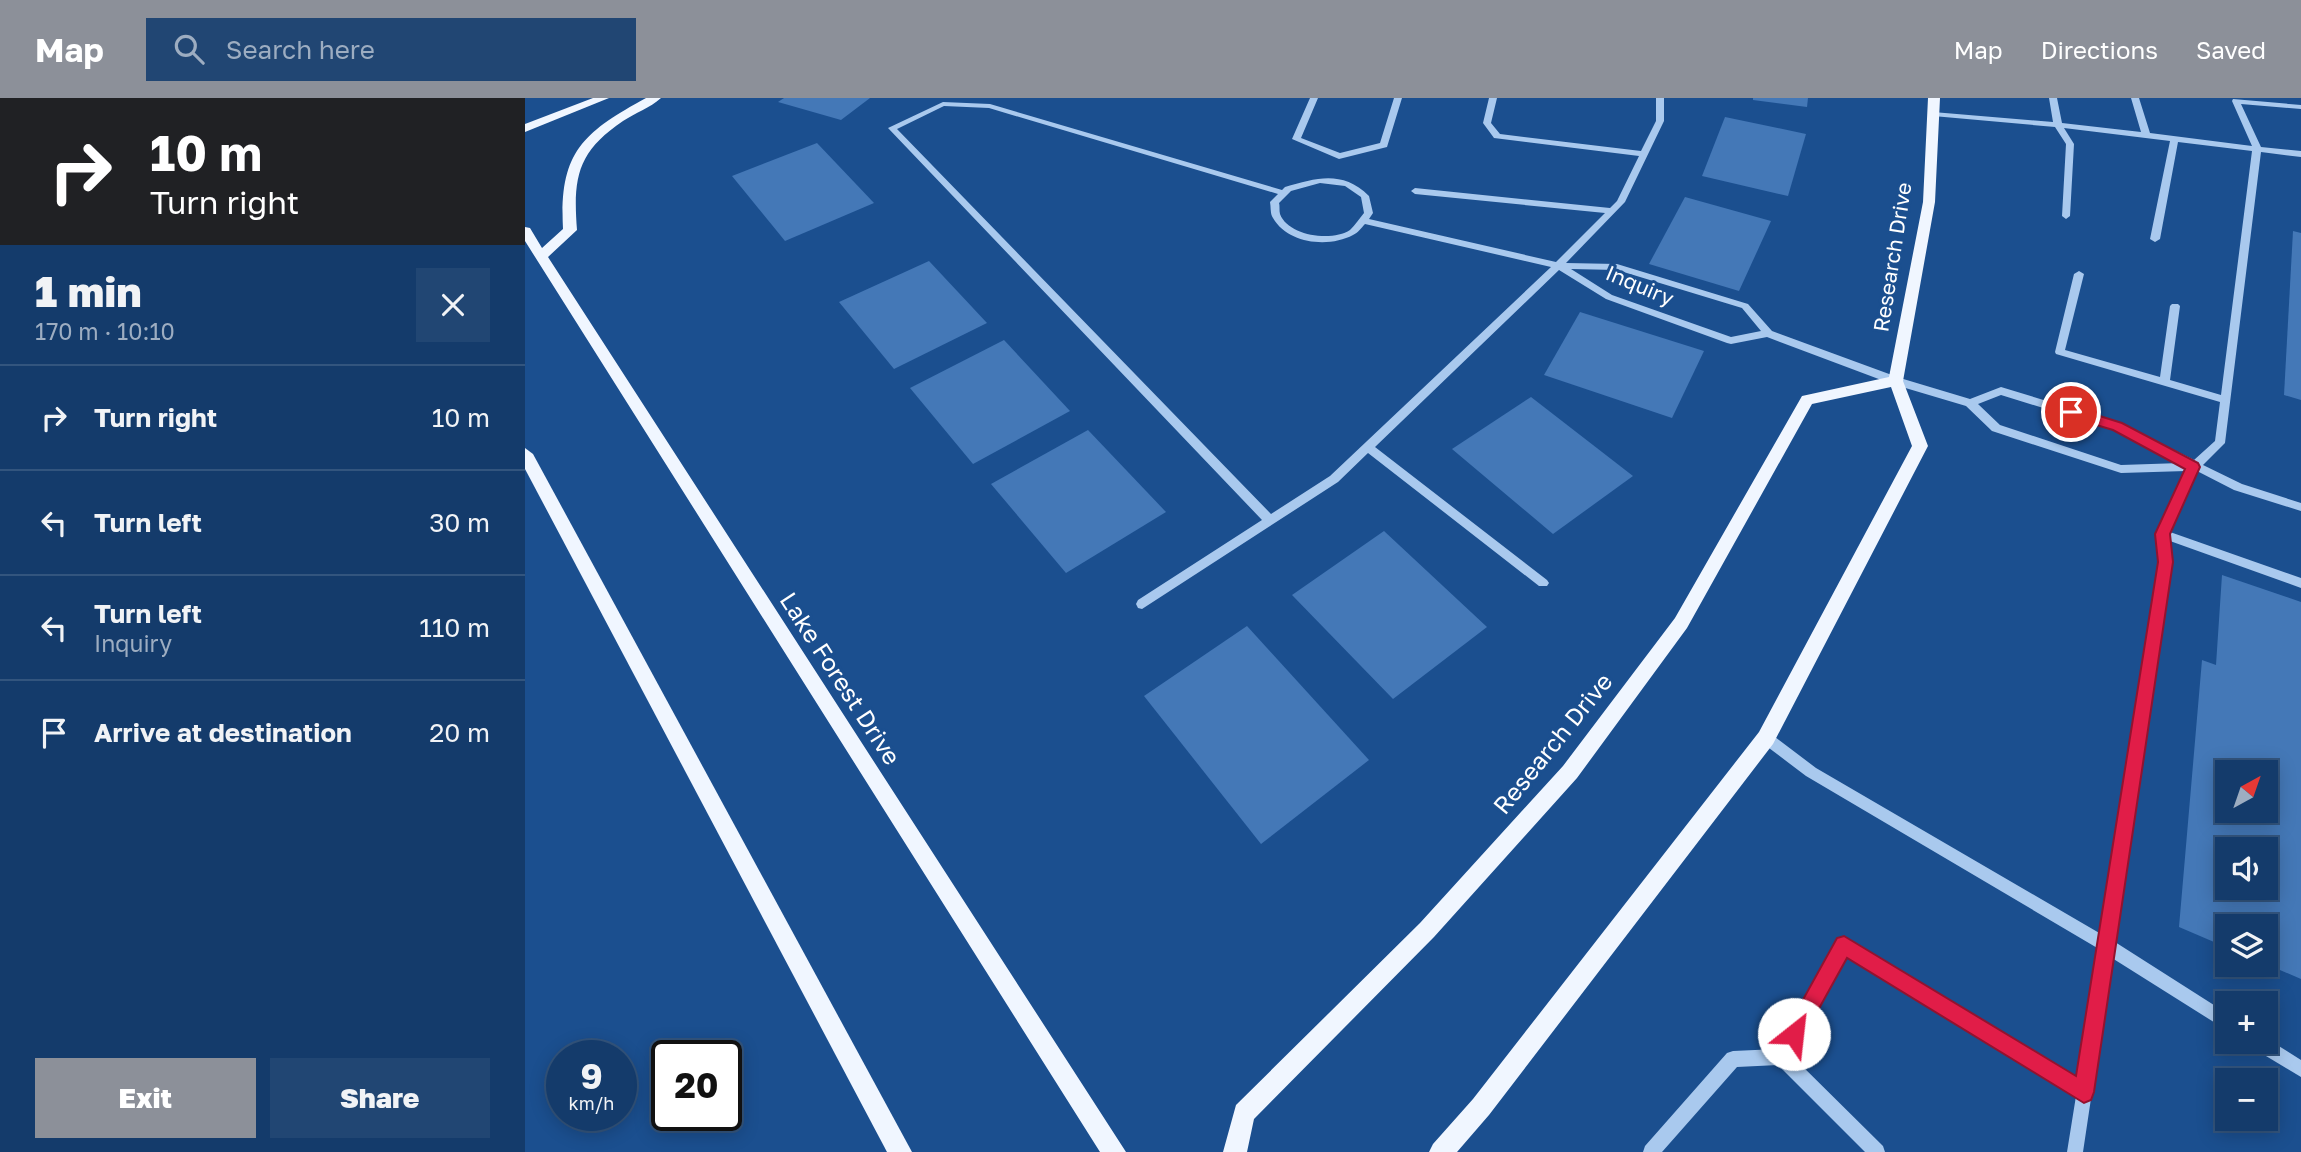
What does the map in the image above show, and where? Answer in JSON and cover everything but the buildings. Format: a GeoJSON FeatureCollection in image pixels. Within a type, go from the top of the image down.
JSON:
{"type":"FeatureCollection","features":[{"type":"Feature","properties":{"kind":"main road"},"geometry":{"type":"LineString","coordinates":[[525,128],[603,98]]}},
{"type":"Feature","properties":{"kind":"main road"},"geometry":{"type":"LineString","coordinates":[[541,256],[570,230],[569,195],[573,169],[585,149],[606,129],[655,98]]}},
{"type":"Feature","properties":{"kind":"main road","name":"Research Drive"},"geometry":{"type":"LineString","coordinates":[[1235,1152],[1244,1113],[1427,930],[1570,772],[1681,623],[1807,400],[1896,381],[1929,202],[1934,98]]}},
{"type":"Feature","properties":{"kind":"main road","name":"Lake Forest Drive"},"geometry":{"type":"LineString","coordinates":[[525,231],[1114,1152]]}},
{"type":"Feature","properties":{"kind":"main road"},"geometry":{"type":"LineString","coordinates":[[1441,1152],[1489,1096],[1766,738],[1920,446],[1896,381]]}},
{"type":"Feature","properties":{"kind":"main road"},"geometry":{"type":"LineString","coordinates":[[525,454],[900,1152]]}},
{"type":"Feature","properties":{"kind":"lane"},"geometry":{"type":"LineString","coordinates":[[1314,98],[1296,139],[1339,156],[1384,145],[1398,98]]}},
{"type":"Feature","properties":{"kind":"lane"},"geometry":{"type":"LineString","coordinates":[[1493,98],[1487,123],[1497,136],[1644,154]]}},
{"type":"Feature","properties":{"kind":"lane"},"geometry":{"type":"LineString","coordinates":[[1142,604],[1334,479],[1558,266],[1621,202],[1660,121],[1660,98]]}},
{"type":"Feature","properties":{"kind":"lane"},"geometry":{"type":"LineString","coordinates":[[2053,98],[2058,125],[2070,144],[2066,216]]}},
{"type":"Feature","properties":{"kind":"lane"},"geometry":{"type":"LineString","coordinates":[[2136,98],[2146,135]]}},
{"type":"Feature","properties":{"kind":"lane"},"geometry":{"type":"LineString","coordinates":[[2075,1152],[2166,562],[2163,534],[2193,467],[2220,443],[2257,147],[2236,101],[2301,107]]}},
{"type":"Feature","properties":{"kind":"lane"},"geometry":{"type":"LineString","coordinates":[[1270,521],[892,128],[943,104],[990,106],[1283,193]]}},
{"type":"Feature","properties":{"kind":"lane"},"geometry":{"type":"LineString","coordinates":[[1933,114],[2058,125],[2301,154]]}},
{"type":"Feature","properties":{"kind":"lane"},"geometry":{"type":"LineString","coordinates":[[2155,239],[2175,138]]}},
{"type":"Feature","properties":{"kind":"lane"},"geometry":{"type":"LineString","coordinates":[[1334,181],[1339,156]]}},
{"type":"Feature","properties":{"kind":"lane"},"geometry":{"type":"LineString","coordinates":[[1334,181],[1357,189],[1369,204],[1365,221],[1346,234],[1332,238],[1300,236],[1287,231],[1274,214],[1274,207],[1283,193],[1306,182],[1334,181]]}},
{"type":"Feature","properties":{"kind":"lane"},"geometry":{"type":"LineString","coordinates":[[1415,191],[1613,211]]}},
{"type":"Feature","properties":{"kind":"lane"},"geometry":{"type":"LineString","coordinates":[[1365,221],[1558,266]]}},
{"type":"Feature","properties":{"kind":"lane","name":"Inquiry"},"geometry":{"type":"LineString","coordinates":[[1558,266],[1609,298],[1731,341],[1768,333]]}},
{"type":"Feature","properties":{"kind":"lane","name":"Inquiry"},"geometry":{"type":"LineString","coordinates":[[1558,266],[1617,267],[1745,306],[1768,333],[1896,381],[1970,403],[1996,428],[2121,469],[2193,467]]}},
{"type":"Feature","properties":{"kind":"lane"},"geometry":{"type":"LineString","coordinates":[[2078,274],[2060,352],[2226,400]]}},
{"type":"Feature","properties":{"kind":"lane"},"geometry":{"type":"LineString","coordinates":[[2165,382],[2175,306]]}},
{"type":"Feature","properties":{"kind":"lane"},"geometry":{"type":"LineString","coordinates":[[1970,403],[2001,391],[2117,427],[2238,487],[2301,507]]}},
{"type":"Feature","properties":{"kind":"lane"},"geometry":{"type":"LineString","coordinates":[[1368,447],[1543,583]]}},
{"type":"Feature","properties":{"kind":"lane"},"geometry":{"type":"LineString","coordinates":[[2163,534],[2301,583]]}},
{"type":"Feature","properties":{"kind":"lane"},"geometry":{"type":"LineString","coordinates":[[1766,738],[1811,772],[2106,946],[2215,1015]]}},
{"type":"Feature","properties":{"kind":"lane"},"geometry":{"type":"LineString","coordinates":[[1781,1057],[1844,945],[2084,1092]]}},
{"type":"Feature","properties":{"kind":"lane"},"geometry":{"type":"LineString","coordinates":[[2277,1054],[2301,1069]]}},
{"type":"Feature","properties":{"kind":"lane"},"geometry":{"type":"LineString","coordinates":[[1651,1152],[1733,1059],[1781,1057],[1877,1152]]}},
{"type":"Feature","properties":{"kind":"route"},"geometry":{"type":"LineString","coordinates":[[1794,1034],[1844,945],[2084,1092],[2166,562],[2163,534],[2193,467],[2117,427],[2071,412]]}}]}
